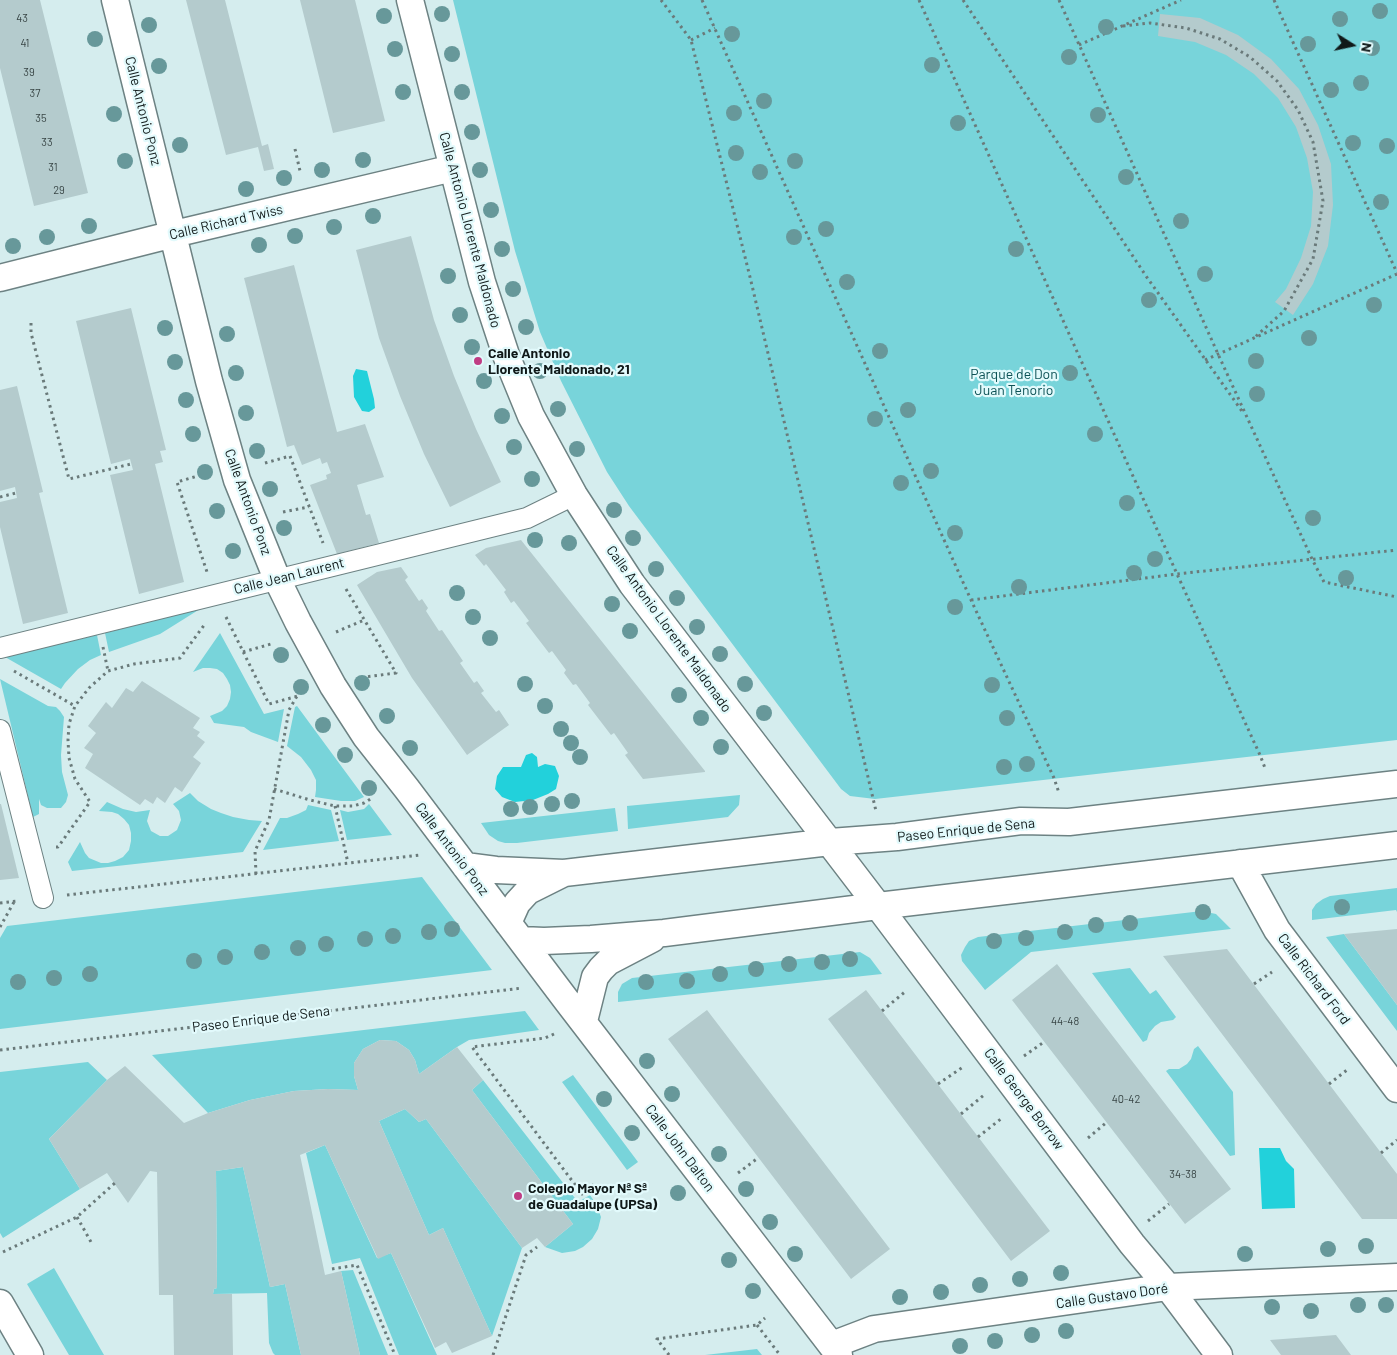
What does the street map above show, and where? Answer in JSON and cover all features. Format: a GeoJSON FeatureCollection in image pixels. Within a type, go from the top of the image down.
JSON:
{"type":"FeatureCollection","features":[{"type":"Feature","properties":{"kind":"street","name":"Calle Antonio Ponz"},"geometry":{"type":"LineString","coordinates":[[115,0],[209,380],[237,480],[277,579],[332,686],[366,736],[515,932]]}},
{"type":"Feature","properties":{"kind":"street","name":"Calle Antonio Llorente Maldonado"},"geometry":{"type":"LineString","coordinates":[[410,0],[482,282],[506,355],[531,416],[574,495],[632,584],[830,842]]}},
{"type":"Feature","properties":{"kind":"street","name":"Calle Richard Twiss"},"geometry":{"type":"LineString","coordinates":[[0,278],[174,234],[453,168]]}},
{"type":"Feature","properties":{"kind":"street","name":"Calle Jean Laurent"},"geometry":{"type":"LineString","coordinates":[[0,648],[527,518],[574,495]]}},
{"type":"Feature","properties":{"kind":"street"},"geometry":{"type":"LineString","coordinates":[[0,730],[42,898]]}},
{"type":"Feature","properties":{"kind":"street","name":"Paseo Enrique de Sena"},"geometry":{"type":"LineString","coordinates":[[465,866],[496,870],[564,873],[830,842],[898,837],[1021,821],[1069,822],[1397,784]]}},
{"type":"Feature","properties":{"kind":"street","name":"Calle George Borrow"},"geometry":{"type":"LineString","coordinates":[[830,842],[1132,1244],[1168,1287],[1219,1355]]}},
{"type":"Feature","properties":{"kind":"street"},"geometry":{"type":"LineString","coordinates":[[515,932],[544,941],[664,933],[1397,845]]}},
{"type":"Feature","properties":{"kind":"street","name":"Calle Richard Ford"},"geometry":{"type":"LineString","coordinates":[[1240,863],[1277,930],[1397,1089]]}},
{"type":"Feature","properties":{"kind":"street","name":"Paseo Enrique de Sena"},"geometry":{"type":"LineString","coordinates":[[515,932],[517,903],[528,891],[564,873]]}},
{"type":"Feature","properties":{"kind":"street","name":"Calle John Dalton"},"geometry":{"type":"LineString","coordinates":[[515,932],[836,1350]]}},
{"type":"Feature","properties":{"kind":"street"},"geometry":{"type":"LineString","coordinates":[[584,1022],[595,977],[601,969],[608,962],[664,933]]}},
{"type":"Feature","properties":{"kind":"street","name":"Calle Gustavo Doré"},"geometry":{"type":"LineString","coordinates":[[836,1350],[874,1329],[1168,1287],[1397,1277]]}},
{"type":"Feature","properties":{"kind":"street"},"geometry":{"type":"LineString","coordinates":[[0,1303],[30,1355]]}},
{"type":"Feature","properties":{"kind":"path"},"geometry":{"type":"LineString","coordinates":[[661,0],[691,40],[877,814]]}},
{"type":"Feature","properties":{"kind":"path"},"geometry":{"type":"LineString","coordinates":[[702,0],[971,600],[1054,778],[1059,793]]}},
{"type":"Feature","properties":{"kind":"path"},"geometry":{"type":"LineString","coordinates":[[919,0],[1265,768]]}},
{"type":"Feature","properties":{"kind":"path"},"geometry":{"type":"LineString","coordinates":[[963,0],[1146,276],[1249,421]]}},
{"type":"Feature","properties":{"kind":"path"},"geometry":{"type":"LineString","coordinates":[[1059,0],[1218,354],[1324,582],[1397,597]]}},
{"type":"Feature","properties":{"kind":"path"},"geometry":{"type":"LineString","coordinates":[[1079,45],[1180,0]]}},
{"type":"Feature","properties":{"kind":"path"},"geometry":{"type":"LineString","coordinates":[[1206,360],[1397,273],[1274,0]]}},
{"type":"Feature","properties":{"kind":"path"},"geometry":{"type":"LineString","coordinates":[[1123,26],[1150,23],[1186,28],[1220,39],[1250,57],[1277,81],[1298,110],[1313,142],[1323,201],[1313,259],[1284,311],[1254,338]]}},
{"type":"Feature","properties":{"kind":"path"},"geometry":{"type":"LineString","coordinates":[[691,40],[715,28]]}},
{"type":"Feature","properties":{"kind":"path"},"geometry":{"type":"LineString","coordinates":[[294,149],[300,171]]}},
{"type":"Feature","properties":{"kind":"path"},"geometry":{"type":"LineString","coordinates":[[31,323],[30,333],[69,479],[131,464]]}},
{"type":"Feature","properties":{"kind":"path"},"geometry":{"type":"LineString","coordinates":[[0,497],[16,493]]}},
{"type":"Feature","properties":{"kind":"path"},"geometry":{"type":"LineString","coordinates":[[283,512],[309,506]]}},
{"type":"Feature","properties":{"kind":"path"},"geometry":{"type":"LineString","coordinates":[[971,600],[1177,574],[1397,550]]}},
{"type":"Feature","properties":{"kind":"path"},"geometry":{"type":"LineString","coordinates":[[32,856],[58,847],[90,802],[75,779],[69,758],[69,724],[75,706],[89,688],[108,671],[134,664],[180,658],[208,620]]}},
{"type":"Feature","properties":{"kind":"path"},"geometry":{"type":"LineString","coordinates":[[336,632],[364,620]]}},
{"type":"Feature","properties":{"kind":"path"},"geometry":{"type":"LineString","coordinates":[[243,652],[271,644]]}},
{"type":"Feature","properties":{"kind":"path"},"geometry":{"type":"LineString","coordinates":[[8,668],[75,706]]}},
{"type":"Feature","properties":{"kind":"path"},"geometry":{"type":"LineString","coordinates":[[256,874],[255,851],[269,820],[289,710],[298,696]]}},
{"type":"Feature","properties":{"kind":"path"},"geometry":{"type":"LineString","coordinates":[[274,789],[335,806],[364,804],[372,798]]}},
{"type":"Feature","properties":{"kind":"path"},"geometry":{"type":"LineString","coordinates":[[335,806],[348,864]]}},
{"type":"Feature","properties":{"kind":"path"},"geometry":{"type":"LineString","coordinates":[[0,903],[421,855]]}},
{"type":"Feature","properties":{"kind":"path"},"geometry":{"type":"LineString","coordinates":[[0,927],[14,902]]}},
{"type":"Feature","properties":{"kind":"path"},"geometry":{"type":"LineString","coordinates":[[1254,984],[1272,972]]}},
{"type":"Feature","properties":{"kind":"path","name":"Paseo Enrique de Sena"},"geometry":{"type":"LineString","coordinates":[[0,1050],[523,988]]}},
{"type":"Feature","properties":{"kind":"path"},"geometry":{"type":"LineString","coordinates":[[882,1011],[906,991]]}},
{"type":"Feature","properties":{"kind":"path"},"geometry":{"type":"LineString","coordinates":[[554,1034],[545,1038],[472,1047],[582,1194],[596,1183]]}},
{"type":"Feature","properties":{"kind":"path"},"geometry":{"type":"LineString","coordinates":[[1024,1056],[1044,1042]]}},
{"type":"Feature","properties":{"kind":"path"},"geometry":{"type":"LineString","coordinates":[[938,1084],[963,1067]]}},
{"type":"Feature","properties":{"kind":"path"},"geometry":{"type":"LineString","coordinates":[[1329,1084],[1346,1070]]}},
{"type":"Feature","properties":{"kind":"path"},"geometry":{"type":"LineString","coordinates":[[961,1114],[984,1095]]}},
{"type":"Feature","properties":{"kind":"path"},"geometry":{"type":"LineString","coordinates":[[978,1137],[1002,1118]]}},
{"type":"Feature","properties":{"kind":"path"},"geometry":{"type":"LineString","coordinates":[[1085,1140],[1107,1122]]}},
{"type":"Feature","properties":{"kind":"path"},"geometry":{"type":"LineString","coordinates":[[1381,1153],[1397,1140]]}},
{"type":"Feature","properties":{"kind":"path"},"geometry":{"type":"LineString","coordinates":[[738,1173],[758,1158]]}},
{"type":"Feature","properties":{"kind":"path"},"geometry":{"type":"LineString","coordinates":[[3,1252],[77,1217],[115,1183]]}},
{"type":"Feature","properties":{"kind":"path"},"geometry":{"type":"LineString","coordinates":[[1146,1222],[1169,1204]]}},
{"type":"Feature","properties":{"kind":"path"},"geometry":{"type":"LineString","coordinates":[[77,1217],[91,1242]]}},
{"type":"Feature","properties":{"kind":"path"},"geometry":{"type":"LineString","coordinates":[[493,1355],[526,1255],[537,1247]]}},
{"type":"Feature","properties":{"kind":"path"},"geometry":{"type":"LineString","coordinates":[[332,1268],[357,1265],[395,1355]]}},
{"type":"Feature","properties":{"kind":"path"},"geometry":{"type":"LineString","coordinates":[[669,1355],[657,1339],[756,1325],[765,1318]]}},
{"type":"Feature","properties":{"kind":"path"},"geometry":{"type":"LineString","coordinates":[[756,1325],[780,1355]]}},
{"type":"Feature","properties":{"kind":"green space","name":"Parque de Don Juan Tenorio"},"geometry":{"type":"Polygon","coordinates":[[[453,0],[1397,0],[1397,740],[875,799],[850,796],[841,789],[629,506],[607,472],[561,381],[540,332],[515,251],[453,0]]]}},
{"type":"Feature","properties":{"kind":"green space"},"geometry":{"type":"Polygon","coordinates":[[[200,609],[160,634],[109,652],[105,633],[200,609]]]}},
{"type":"Feature","properties":{"kind":"green space"},"geometry":{"type":"Polygon","coordinates":[[[220,633],[264,714],[284,709],[278,742],[251,732],[244,727],[214,723],[210,716],[222,711],[227,706],[231,692],[230,685],[223,673],[217,669],[203,668],[193,672],[220,633]]]}},
{"type":"Feature","properties":{"kind":"green space"},"geometry":{"type":"Polygon","coordinates":[[[97,635],[101,655],[78,669],[61,689],[5,657],[97,635]]]}},
{"type":"Feature","properties":{"kind":"green space"},"geometry":{"type":"Polygon","coordinates":[[[0,679],[48,706],[56,707],[64,717],[61,755],[62,772],[68,795],[66,802],[61,808],[47,808],[41,805],[39,799],[39,814],[33,817],[0,679]]]}},
{"type":"Feature","properties":{"kind":"green space"},"geometry":{"type":"Polygon","coordinates":[[[297,706],[364,797],[355,801],[341,801],[315,797],[316,780],[311,770],[301,757],[287,746],[295,707],[297,706]]]}},
{"type":"Feature","properties":{"kind":"green space"},"geometry":{"type":"Polygon","coordinates":[[[190,793],[198,801],[221,813],[233,817],[262,821],[243,852],[72,871],[68,862],[80,842],[89,858],[101,863],[115,861],[123,857],[129,850],[131,833],[129,825],[118,814],[99,811],[107,802],[136,812],[150,810],[147,821],[151,831],[160,836],[168,836],[177,830],[181,820],[179,811],[173,804],[190,793]]]}},
{"type":"Feature","properties":{"kind":"green space"},"geometry":{"type":"Polygon","coordinates":[[[740,795],[739,805],[728,817],[628,829],[627,806],[740,795]]]}},
{"type":"Feature","properties":{"kind":"green space"},"geometry":{"type":"Polygon","coordinates":[[[369,804],[392,835],[347,840],[340,810],[348,812],[364,809],[369,804]]]}},
{"type":"Feature","properties":{"kind":"green space"},"geometry":{"type":"Polygon","coordinates":[[[308,805],[331,810],[339,841],[263,850],[280,818],[287,818],[298,814],[306,810],[308,805]]]}},
{"type":"Feature","properties":{"kind":"green space"},"geometry":{"type":"Polygon","coordinates":[[[615,808],[618,831],[517,843],[498,841],[489,835],[481,823],[615,808]]]}},
{"type":"Feature","properties":{"kind":"green space"},"geometry":{"type":"Polygon","coordinates":[[[422,877],[492,970],[0,1029],[0,938],[7,926],[422,877]]]}},
{"type":"Feature","properties":{"kind":"green space"},"geometry":{"type":"Polygon","coordinates":[[[1397,888],[1397,912],[1396,910],[1312,920],[1312,910],[1316,904],[1330,896],[1397,888]]]}},
{"type":"Feature","properties":{"kind":"green space"},"geometry":{"type":"Polygon","coordinates":[[[1202,911],[1216,914],[1231,929],[1031,952],[985,990],[962,961],[961,955],[969,941],[978,937],[1202,911]]]}},
{"type":"Feature","properties":{"kind":"green space"},"geometry":{"type":"Polygon","coordinates":[[[1344,934],[1397,1005],[1397,1031],[1326,937],[1344,934]]]}},
{"type":"Feature","properties":{"kind":"green space"},"geometry":{"type":"Polygon","coordinates":[[[860,952],[870,958],[882,974],[618,1002],[618,992],[622,984],[632,978],[860,952]]]}},
{"type":"Feature","properties":{"kind":"green space"},"geometry":{"type":"Polygon","coordinates":[[[1130,968],[1150,994],[1156,990],[1176,1017],[1173,1020],[1161,1022],[1155,1026],[1149,1033],[1147,1040],[1143,1042],[1092,973],[1130,968]]]}},
{"type":"Feature","properties":{"kind":"green space"},"geometry":{"type":"Polygon","coordinates":[[[525,1011],[539,1030],[469,1040],[419,1074],[415,1060],[409,1050],[396,1041],[380,1040],[363,1049],[354,1063],[354,1076],[358,1090],[294,1091],[250,1100],[208,1113],[152,1055],[525,1011]]]}},
{"type":"Feature","properties":{"kind":"green space"},"geometry":{"type":"Polygon","coordinates":[[[1198,1046],[1233,1092],[1235,1155],[1230,1156],[1166,1071],[1169,1069],[1179,1069],[1187,1064],[1191,1059],[1194,1049],[1198,1046]]]}},
{"type":"Feature","properties":{"kind":"green space"},"geometry":{"type":"Polygon","coordinates":[[[88,1062],[107,1080],[49,1139],[80,1189],[3,1238],[0,1233],[0,1072],[88,1062]]]}},
{"type":"Feature","properties":{"kind":"green space"},"geometry":{"type":"Polygon","coordinates":[[[573,1075],[638,1162],[627,1170],[562,1082],[573,1075]]]}},
{"type":"Feature","properties":{"kind":"green space"},"geometry":{"type":"Polygon","coordinates":[[[483,1080],[578,1202],[590,1195],[596,1204],[601,1217],[598,1229],[592,1239],[583,1247],[575,1251],[562,1253],[545,1247],[573,1224],[472,1090],[483,1080]]]}},
{"type":"Feature","properties":{"kind":"green space"},"geometry":{"type":"Polygon","coordinates":[[[405,1109],[419,1122],[426,1119],[522,1248],[492,1336],[443,1228],[429,1235],[379,1121],[405,1109]]]}},
{"type":"Feature","properties":{"kind":"green space"},"geometry":{"type":"Polygon","coordinates":[[[325,1145],[377,1258],[391,1253],[437,1355],[399,1355],[360,1258],[332,1264],[306,1153],[325,1145]]]}},
{"type":"Feature","properties":{"kind":"green space"},"geometry":{"type":"Polygon","coordinates":[[[243,1167],[270,1287],[285,1284],[301,1355],[275,1355],[273,1353],[269,1343],[267,1293],[213,1294],[214,1289],[217,1288],[216,1171],[243,1167]]]}},
{"type":"Feature","properties":{"kind":"green space"},"geometry":{"type":"Polygon","coordinates":[[[54,1268],[104,1355],[69,1355],[27,1284],[54,1268]]]}},
{"type":"Feature","properties":{"kind":"green space"},"geometry":{"type":"Polygon","coordinates":[[[353,1270],[388,1355],[360,1355],[341,1271],[353,1270]]]}},
{"type":"Feature","properties":{"kind":"green space"},"geometry":{"type":"Polygon","coordinates":[[[757,1349],[762,1355],[705,1355],[757,1349]]]}},
{"type":"Feature","properties":{"kind":"shaded area"},"geometry":{"type":"Polygon","coordinates":[[[356,369],[367,371],[375,408],[369,412],[362,411],[354,397],[353,376],[356,369]]]}},
{"type":"Feature","properties":{"kind":"shaded area"},"geometry":{"type":"Polygon","coordinates":[[[532,753],[537,757],[538,767],[545,764],[555,766],[559,776],[556,789],[533,800],[515,802],[502,797],[495,789],[497,776],[503,767],[521,767],[526,755],[532,753]]]}},
{"type":"Feature","properties":{"kind":"shaded area"},"geometry":{"type":"Polygon","coordinates":[[[1259,1148],[1280,1148],[1286,1161],[1294,1169],[1295,1208],[1262,1209],[1259,1148]]]}},
{"type":"Feature","properties":{"kind":"building"},"geometry":{"type":"Polygon","coordinates":[[[0,0],[40,0],[88,193],[34,206],[0,68],[0,0]]]}},
{"type":"Feature","properties":{"kind":"building"},"geometry":{"type":"Polygon","coordinates":[[[186,0],[225,0],[262,146],[268,144],[274,169],[264,171],[258,147],[226,155],[186,0]]]}},
{"type":"Feature","properties":{"kind":"building"},"geometry":{"type":"Polygon","coordinates":[[[300,0],[355,0],[385,121],[333,133],[300,0]]]}},
{"type":"Feature","properties":{"kind":"building"},"geometry":{"type":"Polygon","coordinates":[[[1160,14],[1200,18],[1238,35],[1271,59],[1299,89],[1318,125],[1331,164],[1333,205],[1328,246],[1313,284],[1293,315],[1275,302],[1286,289],[1301,258],[1311,226],[1313,192],[1307,158],[1296,127],[1278,98],[1254,74],[1226,55],[1195,42],[1158,36],[1160,14]]]}},
{"type":"Feature","properties":{"kind":"building"},"geometry":{"type":"Polygon","coordinates":[[[411,236],[434,320],[454,376],[501,482],[450,507],[424,454],[400,396],[379,338],[356,250],[411,236]]]}},
{"type":"Feature","properties":{"kind":"building"},"geometry":{"type":"Polygon","coordinates":[[[294,265],[337,432],[365,424],[384,477],[357,485],[366,515],[370,514],[379,543],[337,554],[310,485],[327,479],[326,475],[331,473],[327,462],[322,464],[320,458],[302,465],[294,445],[287,447],[244,278],[294,265]]]}},
{"type":"Feature","properties":{"kind":"building"},"geometry":{"type":"Polygon","coordinates":[[[131,308],[166,450],[160,451],[163,462],[155,464],[184,582],[139,594],[110,475],[133,470],[130,459],[111,464],[76,321],[131,308]]]}},
{"type":"Feature","properties":{"kind":"building"},"geometry":{"type":"Polygon","coordinates":[[[17,386],[43,492],[39,493],[68,613],[23,624],[0,527],[0,502],[17,498],[15,487],[0,491],[0,390],[17,386]]]}},
{"type":"Feature","properties":{"kind":"building"},"geometry":{"type":"Polygon","coordinates":[[[521,540],[705,772],[643,779],[625,755],[628,753],[614,733],[611,735],[588,705],[590,703],[576,684],[573,685],[564,673],[566,670],[552,651],[549,653],[526,623],[529,621],[514,601],[511,603],[504,592],[506,590],[486,564],[484,566],[475,555],[486,548],[521,540]]]}},
{"type":"Feature","properties":{"kind":"building"},"geometry":{"type":"Polygon","coordinates":[[[401,567],[408,577],[405,580],[419,601],[422,599],[428,608],[426,611],[439,631],[442,630],[463,661],[460,663],[474,683],[477,681],[484,691],[481,693],[496,712],[499,710],[509,725],[467,755],[412,678],[357,585],[377,572],[401,567]]]}},
{"type":"Feature","properties":{"kind":"building"},"geometry":{"type":"Polygon","coordinates":[[[142,681],[200,718],[193,728],[200,732],[197,736],[205,742],[193,757],[201,763],[182,792],[175,787],[165,803],[157,797],[153,804],[145,799],[140,805],[85,768],[93,754],[84,748],[96,733],[88,726],[106,702],[112,708],[126,688],[133,692],[142,681]]]}},
{"type":"Feature","properties":{"kind":"building"},"geometry":{"type":"Polygon","coordinates":[[[1,804],[19,878],[0,880],[1,804]]]}},
{"type":"Feature","properties":{"kind":"building"},"geometry":{"type":"Polygon","coordinates":[[[1397,929],[1397,1005],[1344,934],[1397,929]]]}},
{"type":"Feature","properties":{"kind":"building"},"geometry":{"type":"Polygon","coordinates":[[[1227,949],[1397,1174],[1397,1219],[1362,1219],[1163,956],[1227,949]]]}},
{"type":"Feature","properties":{"kind":"building"},"geometry":{"type":"Polygon","coordinates":[[[1057,964],[1231,1189],[1185,1224],[1012,1000],[1057,964]]]}},
{"type":"Feature","properties":{"kind":"building"},"geometry":{"type":"Polygon","coordinates":[[[866,990],[1050,1231],[1011,1261],[828,1019],[866,990]]]}},
{"type":"Feature","properties":{"kind":"building"},"geometry":{"type":"Polygon","coordinates":[[[707,1010],[890,1249],[851,1279],[668,1039],[707,1010]]]}},
{"type":"Feature","properties":{"kind":"building","name":"Colegio Mayor Nª Sª de Guadalupe (UPSa)"},"geometry":{"type":"Polygon","coordinates":[[[380,1040],[396,1041],[409,1050],[415,1060],[419,1074],[457,1047],[483,1080],[472,1090],[573,1224],[545,1247],[537,1238],[522,1248],[426,1119],[419,1122],[405,1109],[379,1121],[429,1235],[443,1228],[492,1336],[452,1353],[446,1342],[435,1348],[391,1253],[378,1259],[325,1145],[300,1155],[325,1275],[341,1271],[360,1355],[301,1355],[285,1284],[270,1287],[243,1167],[216,1171],[217,1288],[214,1289],[213,1294],[232,1294],[233,1355],[174,1355],[173,1295],[159,1295],[157,1172],[150,1171],[128,1203],[107,1173],[80,1189],[49,1139],[107,1080],[125,1066],[184,1123],[208,1113],[250,1100],[294,1091],[358,1090],[354,1076],[354,1063],[363,1049],[380,1040]]]}},
{"type":"Feature","properties":{"kind":"building"},"geometry":{"type":"Polygon","coordinates":[[[1336,1335],[1351,1355],[1281,1355],[1270,1340],[1336,1335]]]}},
{"type":"Feature","properties":{"kind":"place","name":"Calle Antonio Llorente Maldonado, 21"},"geometry":{"type":"Point","coordinates":[478,361]}},
{"type":"Feature","properties":{"kind":"place","name":"Colegio Mayor Nª Sª de Guadalupe (UPSa)"},"geometry":{"type":"Point","coordinates":[518,1196]}}]}
